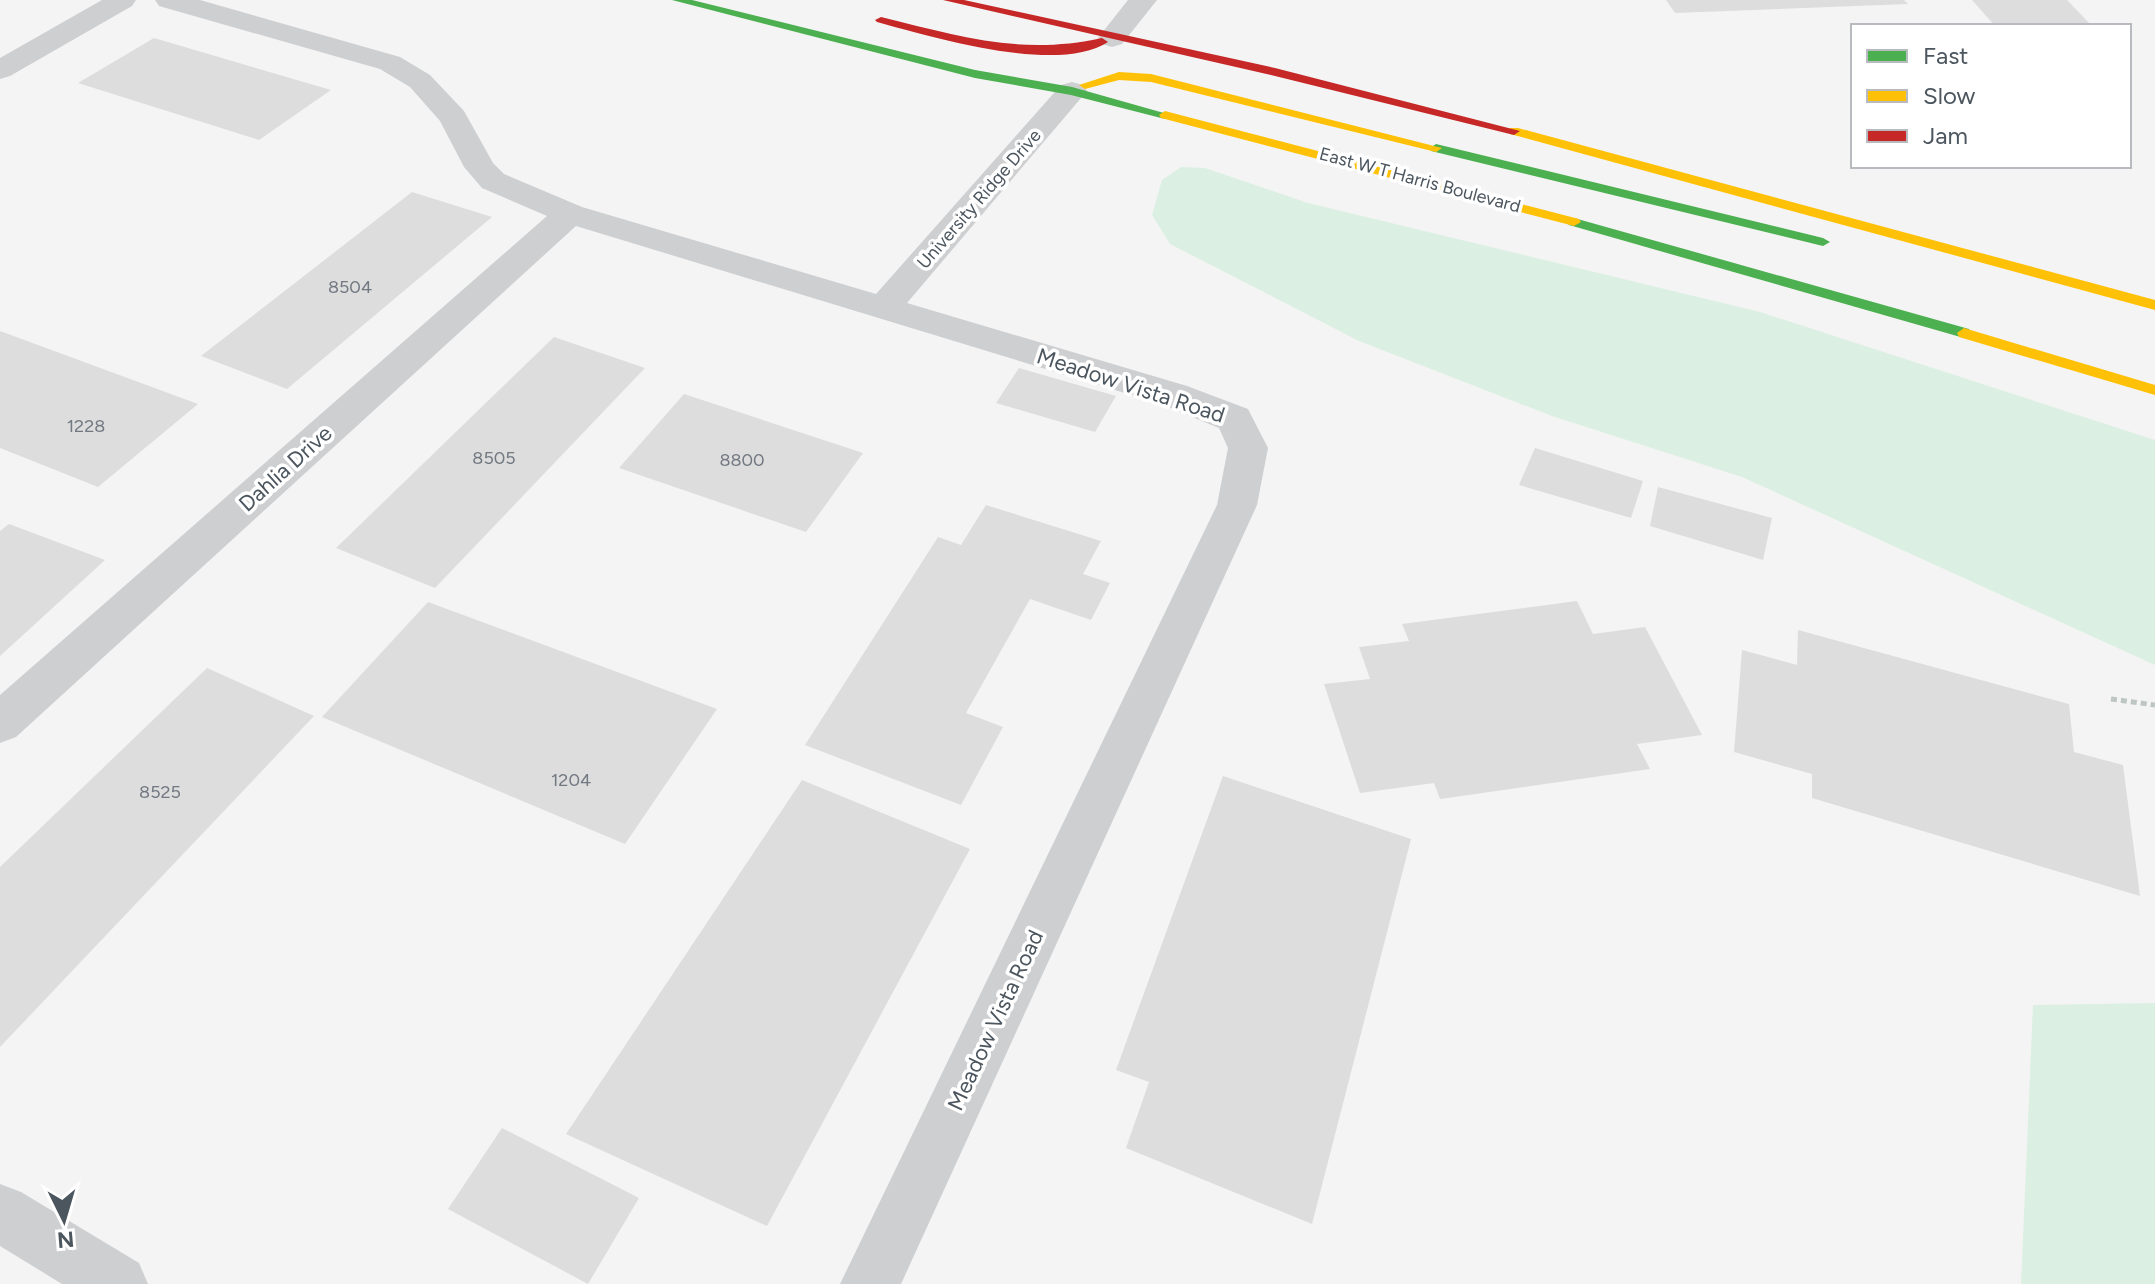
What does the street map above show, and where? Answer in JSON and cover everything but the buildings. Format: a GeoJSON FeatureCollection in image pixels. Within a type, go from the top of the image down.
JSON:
{"type":"FeatureCollection","features":[{"type":"Feature","properties":{"kind":"main road","name":"East W T Harris Boulevard"},"geometry":{"type":"LineString","coordinates":[[678,0],[975,74],[1072,91],[1503,202],[1786,280],[2155,390]]}},
{"type":"Feature","properties":{"kind":"main road"},"geometry":{"type":"LineString","coordinates":[[949,0],[1318,83],[1614,156],[1856,220],[2155,307]]}},
{"type":"Feature","properties":{"kind":"main road"},"geometry":{"type":"LineString","coordinates":[[869,17],[1031,53],[1068,52],[1112,38]]}},
{"type":"Feature","properties":{"kind":"main road"},"geometry":{"type":"LineString","coordinates":[[1072,91],[1119,76],[1151,78],[1835,245]]}},
{"type":"Feature","properties":{"kind":"main road"},"geometry":{"type":"LineString","coordinates":[[1973,275],[2155,307]]}},
{"type":"Feature","properties":{"kind":"street"},"geometry":{"type":"LineString","coordinates":[[0,70],[122,0]]}},
{"type":"Feature","properties":{"kind":"street","name":"Meadow Vista Road"},"geometry":{"type":"LineString","coordinates":[[169,0],[390,63],[420,81],[453,117],[480,167],[493,181],[570,214],[1174,395],[1234,419],[1248,448],[1237,505],[870,1284]]}},
{"type":"Feature","properties":{"kind":"street"},"geometry":{"type":"LineString","coordinates":[[1112,38],[1143,0]]}},
{"type":"Feature","properties":{"kind":"street","name":"University Ridge Drive"},"geometry":{"type":"LineString","coordinates":[[885,306],[1072,91]]}},
{"type":"Feature","properties":{"kind":"street","name":"Dahlia Drive"},"geometry":{"type":"LineString","coordinates":[[0,723],[570,214]]}},
{"type":"Feature","properties":{"kind":"street"},"geometry":{"type":"LineString","coordinates":[[0,1213],[118,1284]]}},
{"type":"Feature","properties":{"kind":"path"},"geometry":{"type":"LineString","coordinates":[[2111,699],[2155,705]]}},
{"type":"Feature","properties":{"kind":"green space"},"geometry":{"type":"Polygon","coordinates":[[[1181,167],[1205,168],[1308,203],[1760,312],[2155,440],[2155,665],[1742,477],[1552,416],[1359,341],[1170,244],[1152,215],[1162,180],[1181,167]]]}},
{"type":"Feature","properties":{"kind":"green space"},"geometry":{"type":"Polygon","coordinates":[[[2155,1003],[2155,1284],[2021,1284],[2033,1005],[2155,1003]]]}},
{"type":"Feature","properties":{"kind":"traffic: fast"},"geometry":{"type":"LineString","coordinates":[[678,0],[975,74],[1072,91],[1165,115]]}},
{"type":"Feature","properties":{"kind":"traffic: fast"},"geometry":{"type":"LineString","coordinates":[[1436,148],[1823,242]]}},
{"type":"Feature","properties":{"kind":"traffic: fast"},"geometry":{"type":"LineString","coordinates":[[1574,222],[1964,333]]}},
{"type":"Feature","properties":{"kind":"traffic: slow"},"geometry":{"type":"LineString","coordinates":[[1085,85],[1119,76],[1151,78],[1436,148]]}},
{"type":"Feature","properties":{"kind":"traffic: slow"},"geometry":{"type":"LineString","coordinates":[[1165,115],[1574,222]]}},
{"type":"Feature","properties":{"kind":"traffic: slow"},"geometry":{"type":"LineString","coordinates":[[1514,131],[2155,305]]}},
{"type":"Feature","properties":{"kind":"traffic: slow"},"geometry":{"type":"LineString","coordinates":[[1964,333],[2155,390]]}},
{"type":"Feature","properties":{"kind":"traffic: jam"},"geometry":{"type":"LineString","coordinates":[[949,0],[1275,72],[1514,131]]}},
{"type":"Feature","properties":{"kind":"traffic: jam"},"geometry":{"type":"LineString","coordinates":[[881,20],[991,47],[1018,50],[1045,51],[1102,42]]}}]}
